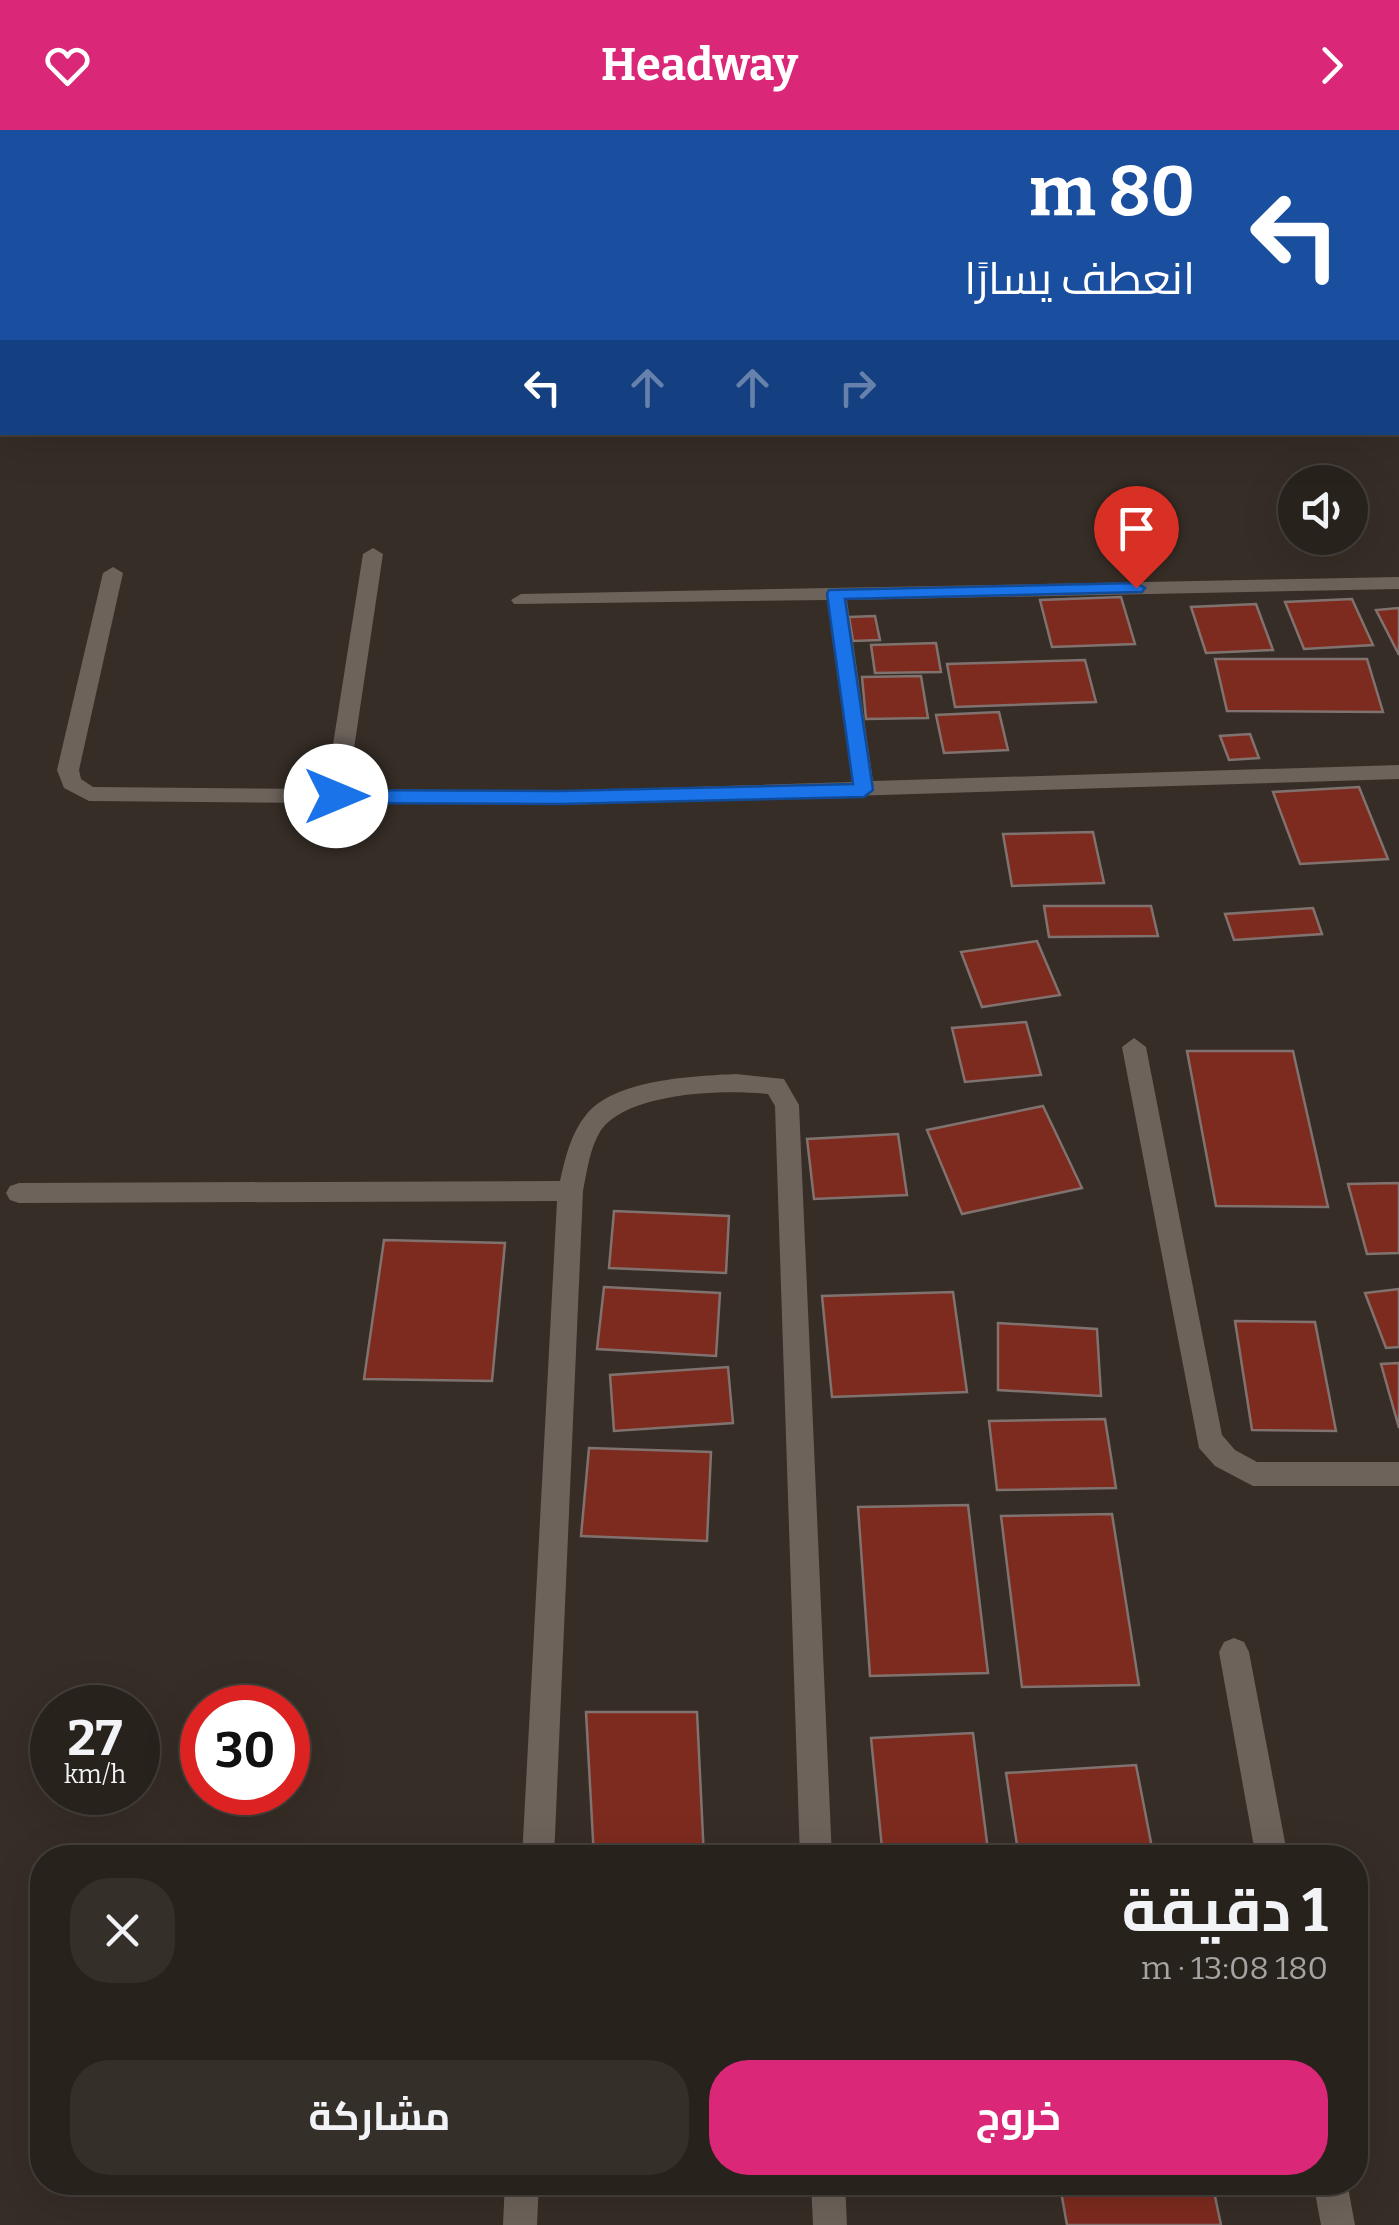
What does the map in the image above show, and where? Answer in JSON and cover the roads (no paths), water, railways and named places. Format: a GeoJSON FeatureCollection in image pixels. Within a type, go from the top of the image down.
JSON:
{"type":"FeatureCollection","features":[{"type":"Feature","properties":{"kind":"street"},"geometry":{"type":"LineString","coordinates":[[336,796],[373,554]]}},
{"type":"Feature","properties":{"kind":"street"},"geometry":{"type":"LineString","coordinates":[[113,573],[68,770],[72,783],[89,794],[560,798],[1399,772]]}},
{"type":"Feature","properties":{"kind":"street"},"geometry":{"type":"LineString","coordinates":[[522,600],[1399,583]]}},
{"type":"Feature","properties":{"kind":"street"},"geometry":{"type":"LineString","coordinates":[[836,594],[864,790]]}},
{"type":"Feature","properties":{"kind":"street"},"geometry":{"type":"LineString","coordinates":[[1134,1047],[1208,1440],[1225,1458],[1254,1474],[1399,1474]]}},
{"type":"Feature","properties":{"kind":"street"},"geometry":{"type":"LineString","coordinates":[[539,1845],[570,1191],[585,1134],[602,1112],[630,1098],[750,1081],[775,1086],[788,1105],[816,1845]]}},
{"type":"Feature","properties":{"kind":"street"},"geometry":{"type":"LineString","coordinates":[[19,1193],[570,1191]]}},
{"type":"Feature","properties":{"kind":"street"},"geometry":{"type":"LineString","coordinates":[[1234,1652],[1270,1845]]}},
{"type":"Feature","properties":{"kind":"street"},"geometry":{"type":"LineString","coordinates":[[520,2225],[521,2195]]}},
{"type":"Feature","properties":{"kind":"street"},"geometry":{"type":"LineString","coordinates":[[829,2195],[830,2225]]}},
{"type":"Feature","properties":{"kind":"street"},"geometry":{"type":"LineString","coordinates":[[1332,2195],[1338,2225]]}}]}
